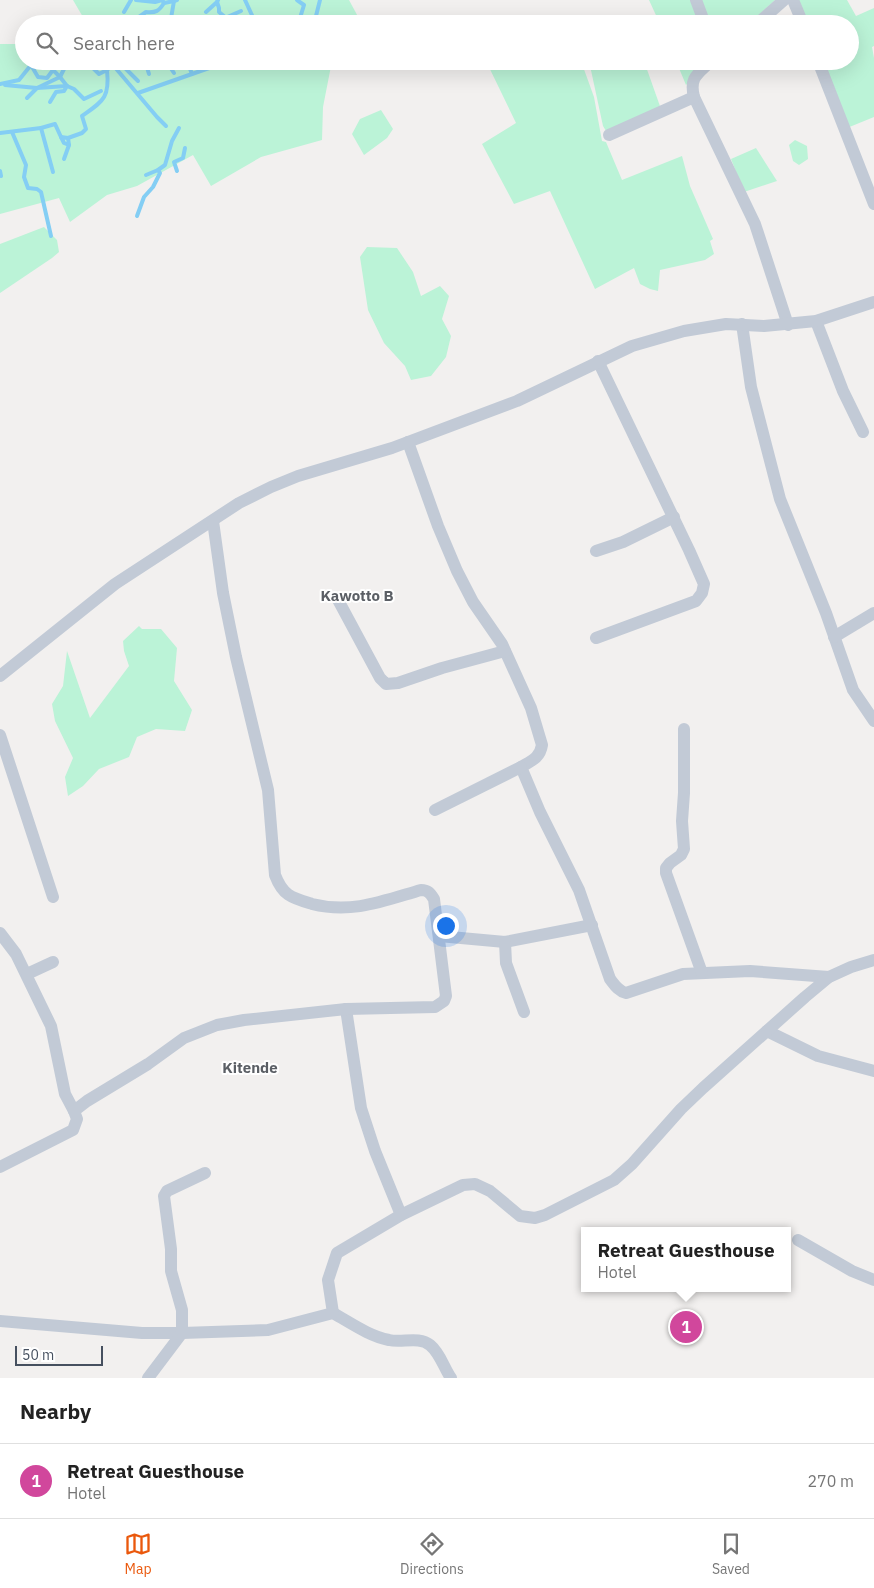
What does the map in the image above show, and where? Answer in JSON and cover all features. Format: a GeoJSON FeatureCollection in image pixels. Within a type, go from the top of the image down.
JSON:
{"type":"FeatureCollection","features":[{"type":"Feature","properties":{"kind":"street"},"geometry":{"type":"LineString","coordinates":[[696,0],[702,15]]}},
{"type":"Feature","properties":{"kind":"street"},"geometry":{"type":"LineString","coordinates":[[767,15],[784,0]]}},
{"type":"Feature","properties":{"kind":"street"},"geometry":{"type":"LineString","coordinates":[[793,0],[799,15]]}},
{"type":"Feature","properties":{"kind":"street"},"geometry":{"type":"LineString","coordinates":[[702,70],[694,78],[692,88],[694,97],[754,224],[788,325]]}},
{"type":"Feature","properties":{"kind":"street"},"geometry":{"type":"LineString","coordinates":[[822,70],[874,204]]}},
{"type":"Feature","properties":{"kind":"street"},"geometry":{"type":"LineString","coordinates":[[609,136],[694,97]]}},
{"type":"Feature","properties":{"kind":"street"},"geometry":{"type":"LineString","coordinates":[[0,676],[115,584],[238,504],[271,487],[298,476],[408,442],[517,401],[632,346],[684,331],[726,324],[764,326],[816,321],[874,302]]}},
{"type":"Feature","properties":{"kind":"street"},"geometry":{"type":"LineString","coordinates":[[816,321],[843,391],[863,432]]}},
{"type":"Feature","properties":{"kind":"street"},"geometry":{"type":"LineString","coordinates":[[742,324],[751,387],[780,499],[826,613],[853,690],[874,721]]}},
{"type":"Feature","properties":{"kind":"street"},"geometry":{"type":"LineString","coordinates":[[596,638],[699,598],[704,584],[598,361]]}},
{"type":"Feature","properties":{"kind":"street"},"geometry":{"type":"LineString","coordinates":[[408,442],[438,526],[457,571],[473,602],[505,651],[531,708],[542,745],[538,757],[435,810]]}},
{"type":"Feature","properties":{"kind":"street"},"geometry":{"type":"LineString","coordinates":[[596,550],[623,542],[674,518]]}},
{"type":"Feature","properties":{"kind":"street"},"geometry":{"type":"LineString","coordinates":[[74,1111],[86,1101],[148,1064],[184,1038],[217,1025],[244,1020],[346,1009],[435,1006],[444,1001],[446,996],[434,899],[426,890],[370,905],[343,909],[324,907],[298,900],[288,896],[278,884],[275,875],[268,790],[234,648],[223,593],[213,521]]}},
{"type":"Feature","properties":{"kind":"street"},"geometry":{"type":"LineString","coordinates":[[337,598],[380,678],[386,684],[398,683],[442,668],[505,651]]}},
{"type":"Feature","properties":{"kind":"street"},"geometry":{"type":"LineString","coordinates":[[834,637],[874,613]]}},
{"type":"Feature","properties":{"kind":"street"},"geometry":{"type":"LineString","coordinates":[[684,730],[682,820],[684,849],[681,855],[666,868],[666,873],[702,973]]}},
{"type":"Feature","properties":{"kind":"street"},"geometry":{"type":"LineString","coordinates":[[0,735],[53,897]]}},
{"type":"Feature","properties":{"kind":"street"},"geometry":{"type":"LineString","coordinates":[[521,767],[540,812],[579,890],[610,979],[622,992],[635,990],[683,974],[750,971],[829,977]]}},
{"type":"Feature","properties":{"kind":"street"},"geometry":{"type":"LineString","coordinates":[[440,936],[505,942],[592,925]]}},
{"type":"Feature","properties":{"kind":"street"},"geometry":{"type":"LineString","coordinates":[[0,933],[16,954],[27,974],[51,1026],[65,1094],[76,1118],[72,1130],[0,1167]]}},
{"type":"Feature","properties":{"kind":"street"},"geometry":{"type":"LineString","coordinates":[[505,942],[506,963],[524,1012]]}},
{"type":"Feature","properties":{"kind":"street"},"geometry":{"type":"LineString","coordinates":[[334,1313],[328,1280],[331,1266],[337,1253],[401,1215],[470,1183],[490,1191],[520,1216],[534,1218],[545,1215],[614,1180],[632,1164],[681,1109],[829,977],[851,967],[874,960]]}},
{"type":"Feature","properties":{"kind":"street"},"geometry":{"type":"LineString","coordinates":[[27,974],[52,962]]}},
{"type":"Feature","properties":{"kind":"street"},"geometry":{"type":"LineString","coordinates":[[346,1009],[361,1108],[375,1151],[401,1215]]}},
{"type":"Feature","properties":{"kind":"street"},"geometry":{"type":"LineString","coordinates":[[767,1031],[818,1056],[874,1071]]}},
{"type":"Feature","properties":{"kind":"street"},"geometry":{"type":"LineString","coordinates":[[148,1378],[182,1333],[182,1310],[171,1271],[171,1249],[164,1196],[167,1191],[205,1173]]}},
{"type":"Feature","properties":{"kind":"street"},"geometry":{"type":"LineString","coordinates":[[798,1240],[852,1271],[874,1280]]}},
{"type":"Feature","properties":{"kind":"street"},"geometry":{"type":"LineString","coordinates":[[0,1320],[142,1333],[182,1333],[268,1330],[334,1313],[374,1335],[390,1340],[418,1341],[431,1345],[451,1378]]}},
{"type":"Feature","properties":{"kind":"green space"},"geometry":{"type":"Polygon","coordinates":[[[73,0],[349,0],[357,15],[82,15],[73,0]]]}},
{"type":"Feature","properties":{"kind":"green space"},"geometry":{"type":"Polygon","coordinates":[[[649,0],[692,0],[698,15],[656,15],[649,0]]]}},
{"type":"Feature","properties":{"kind":"green space"},"geometry":{"type":"Polygon","coordinates":[[[701,0],[775,0],[759,15],[706,15],[701,0]]]}},
{"type":"Feature","properties":{"kind":"green space"},"geometry":{"type":"Polygon","coordinates":[[[795,0],[847,0],[855,15],[801,15],[795,0]]]}},
{"type":"Feature","properties":{"kind":"green space"},"geometry":{"type":"Polygon","coordinates":[[[874,8],[874,46],[872,47],[874,58],[874,117],[847,128],[824,70],[859,70],[858,15],[874,8]]]}},
{"type":"Feature","properties":{"kind":"green space"},"geometry":{"type":"Polygon","coordinates":[[[0,44],[15,44],[15,70],[330,70],[323,107],[322,140],[261,157],[211,186],[193,155],[137,186],[107,195],[70,222],[59,198],[0,214],[0,44]]]}},
{"type":"Feature","properties":{"kind":"green space"},"geometry":{"type":"Polygon","coordinates":[[[490,70],[584,70],[594,97],[602,141],[606,142],[622,180],[682,156],[690,186],[713,239],[710,241],[714,254],[705,260],[660,270],[658,291],[640,284],[634,268],[595,289],[550,191],[514,204],[482,144],[516,123],[490,70]]]}},
{"type":"Feature","properties":{"kind":"green space"},"geometry":{"type":"Polygon","coordinates":[[[591,70],[647,70],[661,109],[606,131],[603,126],[591,70]]]}},
{"type":"Feature","properties":{"kind":"green space"},"geometry":{"type":"Polygon","coordinates":[[[680,70],[701,70],[686,85],[680,70]]]}},
{"type":"Feature","properties":{"kind":"green space"},"geometry":{"type":"Polygon","coordinates":[[[381,110],[393,129],[387,138],[364,155],[352,134],[360,119],[381,110]]]}},
{"type":"Feature","properties":{"kind":"green space"},"geometry":{"type":"Polygon","coordinates":[[[795,140],[807,146],[808,159],[799,165],[793,161],[789,145],[795,140]]]}},
{"type":"Feature","properties":{"kind":"green space"},"geometry":{"type":"Polygon","coordinates":[[[756,148],[777,181],[744,192],[731,159],[756,148]]]}},
{"type":"Feature","properties":{"kind":"green space"},"geometry":{"type":"Polygon","coordinates":[[[44,227],[57,240],[59,252],[0,293],[0,244],[44,227]]]}},
{"type":"Feature","properties":{"kind":"green space"},"geometry":{"type":"Polygon","coordinates":[[[367,247],[397,248],[413,272],[421,296],[440,286],[449,296],[442,319],[451,336],[446,357],[431,376],[411,380],[405,366],[384,343],[368,310],[360,257],[367,247]]]}},
{"type":"Feature","properties":{"kind":"green space"},"geometry":{"type":"Polygon","coordinates":[[[139,626],[142,629],[161,629],[177,648],[174,681],[192,710],[185,731],[156,729],[137,737],[129,757],[99,769],[83,786],[68,796],[65,777],[73,758],[55,721],[52,704],[63,686],[67,651],[90,718],[129,666],[123,641],[139,626]]]}},
{"type":"Feature","properties":{"kind":"waterway"},"geometry":{"type":"LineString","coordinates":[[124,12],[131,0]]}},
{"type":"Feature","properties":{"kind":"waterway"},"geometry":{"type":"LineString","coordinates":[[136,0],[155,2],[162,0],[164,3],[174,1]]}},
{"type":"Feature","properties":{"kind":"waterway"},"geometry":{"type":"LineString","coordinates":[[172,15],[174,1],[177,0]]}},
{"type":"Feature","properties":{"kind":"waterway"},"geometry":{"type":"LineString","coordinates":[[218,0],[219,12],[223,15]]}},
{"type":"Feature","properties":{"kind":"waterway"},"geometry":{"type":"LineString","coordinates":[[245,0],[252,15]]}},
{"type":"Feature","properties":{"kind":"waterway"},"geometry":{"type":"LineString","coordinates":[[297,0],[304,5],[301,15]]}},
{"type":"Feature","properties":{"kind":"waterway"},"geometry":{"type":"LineString","coordinates":[[316,15],[320,0]]}},
{"type":"Feature","properties":{"kind":"waterway"},"geometry":{"type":"LineString","coordinates":[[206,12],[217,2]]}},
{"type":"Feature","properties":{"kind":"waterway"},"geometry":{"type":"LineString","coordinates":[[142,15],[146,12],[157,11],[164,3]]}},
{"type":"Feature","properties":{"kind":"waterway"},"geometry":{"type":"LineString","coordinates":[[232,15],[241,11]]}},
{"type":"Feature","properties":{"kind":"waterway"},"geometry":{"type":"LineString","coordinates":[[0,84],[19,80],[27,70]]}},
{"type":"Feature","properties":{"kind":"waterway"},"geometry":{"type":"LineString","coordinates":[[34,70],[38,77],[47,78],[53,70]]}},
{"type":"Feature","properties":{"kind":"waterway"},"geometry":{"type":"LineString","coordinates":[[53,70],[67,86]]}},
{"type":"Feature","properties":{"kind":"waterway"},"geometry":{"type":"LineString","coordinates":[[27,98],[37,88],[60,77],[64,70]]}},
{"type":"Feature","properties":{"kind":"waterway"},"geometry":{"type":"LineString","coordinates":[[95,70],[99,74],[107,70]]}},
{"type":"Feature","properties":{"kind":"waterway"},"geometry":{"type":"LineString","coordinates":[[64,159],[69,145],[68,138],[82,133],[86,129],[82,116],[104,98],[108,79],[107,70]]}},
{"type":"Feature","properties":{"kind":"waterway"},"geometry":{"type":"LineString","coordinates":[[117,70],[166,126]]}},
{"type":"Feature","properties":{"kind":"waterway"},"geometry":{"type":"LineString","coordinates":[[127,70],[138,81]]}},
{"type":"Feature","properties":{"kind":"waterway"},"geometry":{"type":"LineString","coordinates":[[148,70],[149,74]]}},
{"type":"Feature","properties":{"kind":"waterway"},"geometry":{"type":"LineString","coordinates":[[190,70],[192,74]]}},
{"type":"Feature","properties":{"kind":"waterway"},"geometry":{"type":"LineString","coordinates":[[138,93],[203,70]]}},
{"type":"Feature","properties":{"kind":"waterway"},"geometry":{"type":"LineString","coordinates":[[5,85],[37,88],[67,86]]}},
{"type":"Feature","properties":{"kind":"waterway"},"geometry":{"type":"LineString","coordinates":[[50,102],[56,92],[64,91],[67,86],[74,89],[84,99],[101,91]]}},
{"type":"Feature","properties":{"kind":"waterway"},"geometry":{"type":"LineString","coordinates":[[53,172],[41,128],[55,124],[61,137]]}},
{"type":"Feature","properties":{"kind":"waterway"},"geometry":{"type":"LineString","coordinates":[[0,133],[41,128]]}},
{"type":"Feature","properties":{"kind":"waterway"},"geometry":{"type":"LineString","coordinates":[[146,175],[165,165],[172,141],[179,128]]}},
{"type":"Feature","properties":{"kind":"waterway"},"geometry":{"type":"LineString","coordinates":[[12,132],[26,165],[24,177],[28,188],[37,189],[41,192],[51,236]]}},
{"type":"Feature","properties":{"kind":"waterway"},"geometry":{"type":"LineString","coordinates":[[68,138],[61,137],[64,143],[69,145]]}},
{"type":"Feature","properties":{"kind":"waterway"},"geometry":{"type":"LineString","coordinates":[[177,171],[174,162],[183,158],[185,148]]}},
{"type":"Feature","properties":{"kind":"waterway"},"geometry":{"type":"LineString","coordinates":[[137,216],[144,197],[153,187],[160,173],[158,170]]}},
{"type":"Feature","properties":{"kind":"waterway"},"geometry":{"type":"LineString","coordinates":[[0,171],[1,176]]}},
{"type":"Feature","properties":{"kind":"place","name":"Retreat Guesthouse"},"geometry":{"type":"Point","coordinates":[686,1327]}},
{"type":"Feature","properties":{"kind":"district","name":"Kawotto B"},"geometry":{"type":"Point","coordinates":[357,595]}},
{"type":"Feature","properties":{"kind":"district","name":"Kitende"},"geometry":{"type":"Point","coordinates":[250,1067]}}]}
